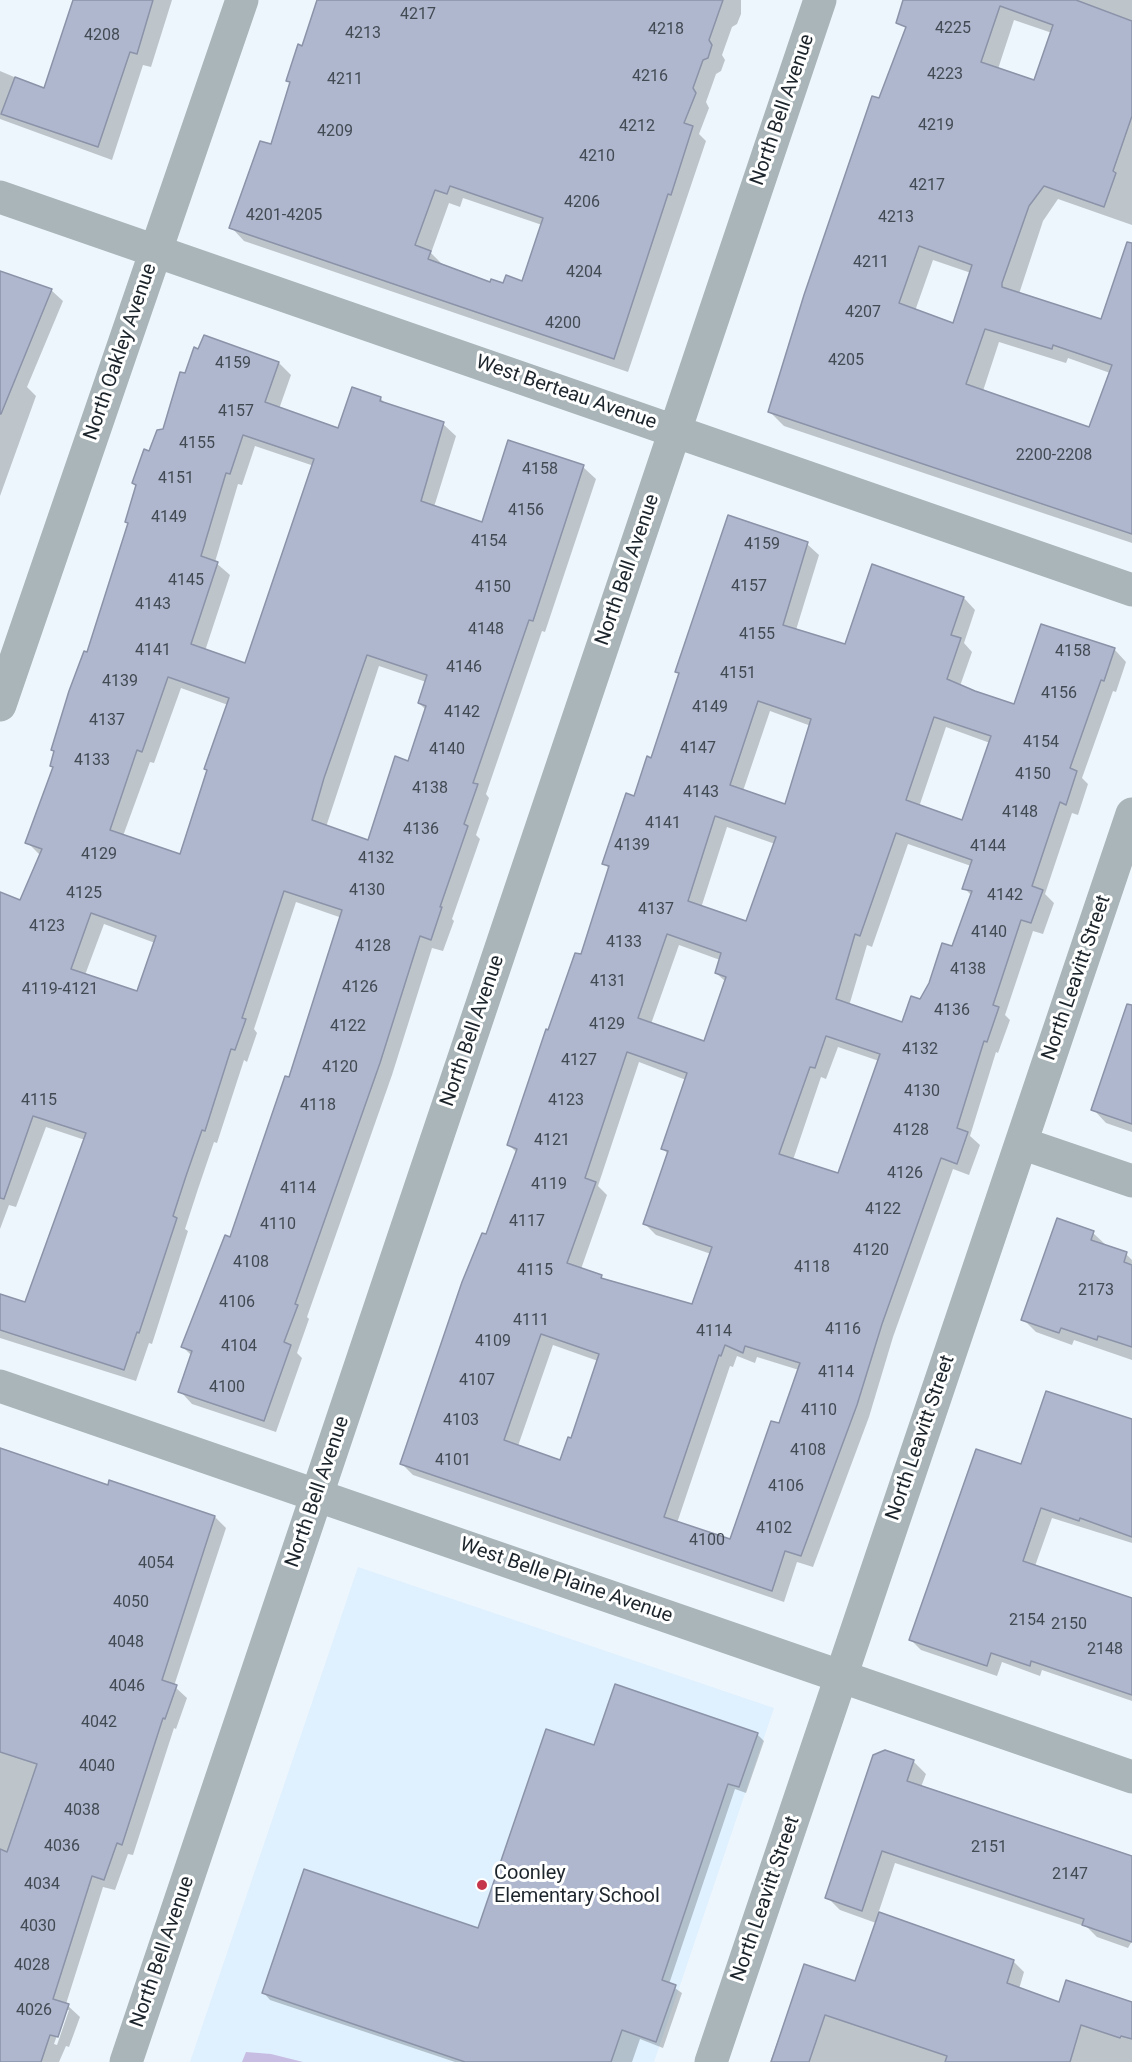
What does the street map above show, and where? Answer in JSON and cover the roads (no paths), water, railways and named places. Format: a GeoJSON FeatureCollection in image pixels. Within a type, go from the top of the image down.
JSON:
{"type":"FeatureCollection","features":[{"type":"Feature","properties":{"kind":"street","name":"North Oakley Avenue"},"geometry":{"type":"LineString","coordinates":[[0,705],[242,0]]}},
{"type":"Feature","properties":{"kind":"street","name":"North Bell Avenue"},"geometry":{"type":"LineString","coordinates":[[126,2062],[820,0]]}},
{"type":"Feature","properties":{"kind":"street","name":"West Berteau Avenue"},"geometry":{"type":"LineString","coordinates":[[0,197],[1132,590]]}},
{"type":"Feature","properties":{"kind":"street","name":"North Leavitt Street"},"geometry":{"type":"LineString","coordinates":[[711,2062],[1132,814]]}},
{"type":"Feature","properties":{"kind":"street"},"geometry":{"type":"LineString","coordinates":[[1021,1143],[1132,1181]]}},
{"type":"Feature","properties":{"kind":"street","name":"West Belle Plaine Avenue"},"geometry":{"type":"LineString","coordinates":[[0,1386],[1132,1776]]}},
{"type":"Feature","properties":{"kind":"place","name":"Coonley Elementary School"},"geometry":{"type":"Point","coordinates":[482,1885]}}]}
